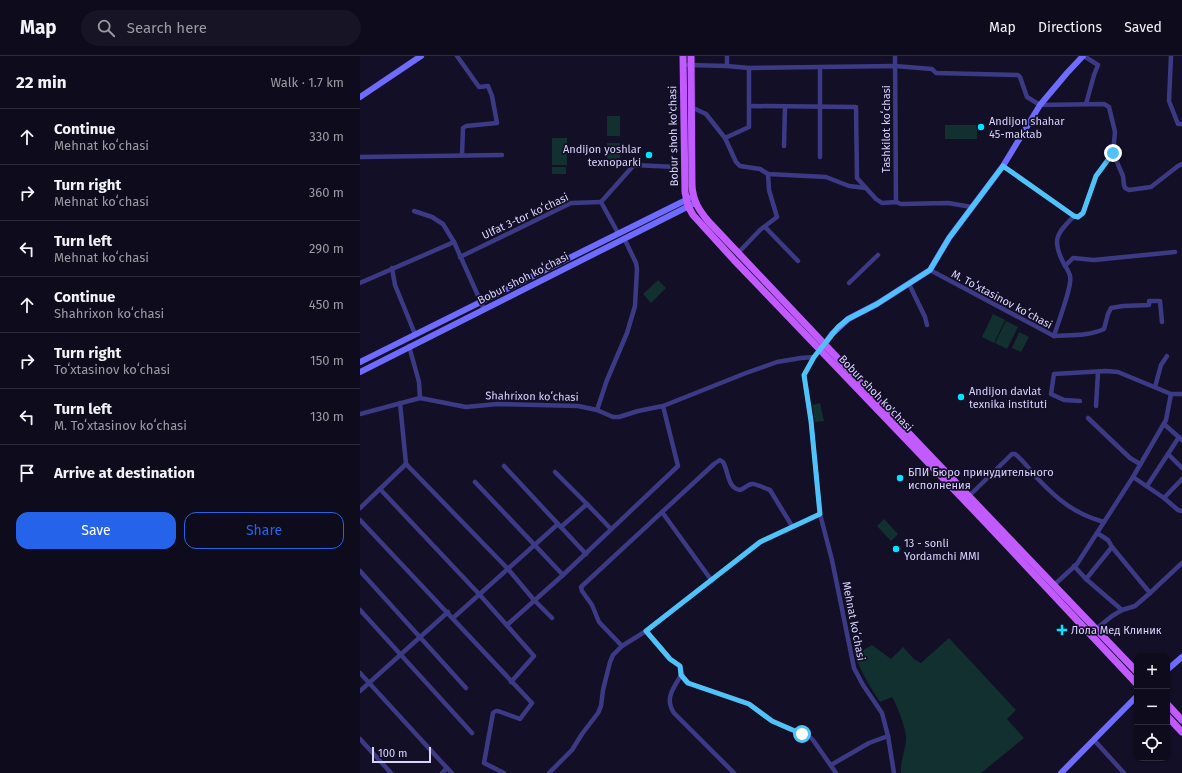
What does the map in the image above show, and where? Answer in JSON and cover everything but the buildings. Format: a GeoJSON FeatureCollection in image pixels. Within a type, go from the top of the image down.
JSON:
{"type":"FeatureCollection","features":[{"type":"Feature","properties":{"kind":"main road"},"geometry":{"type":"LineString","coordinates":[[360,97],[421,56]]}},
{"type":"Feature","properties":{"kind":"main road","name":"Bobur shoh ko'chasi"},"geometry":{"type":"LineString","coordinates":[[683,56],[684,178],[700,223],[969,496],[1134,669]]}},
{"type":"Feature","properties":{"kind":"main road","name":"Bobur shoh ko'chasi"},"geometry":{"type":"LineString","coordinates":[[691,56],[691,201],[822,347],[1134,681]]}},
{"type":"Feature","properties":{"kind":"main road"},"geometry":{"type":"LineString","coordinates":[[822,347],[838,327],[848,319],[877,304],[930,270],[949,238],[1003,166],[1040,105],[1067,73],[1084,56]]}},
{"type":"Feature","properties":{"kind":"main road","name":"Bobur shoh koʻchasi"},"geometry":{"type":"LineString","coordinates":[[360,362],[618,233],[691,201]]}},
{"type":"Feature","properties":{"kind":"main road","name":"Bobur shoh koʻchasi"},"geometry":{"type":"LineString","coordinates":[[360,372],[624,238],[674,209]]}},
{"type":"Feature","properties":{"kind":"main road"},"geometry":{"type":"LineString","coordinates":[[1170,667],[1182,657]]}},
{"type":"Feature","properties":{"kind":"main road"},"geometry":{"type":"LineString","coordinates":[[1061,773],[1134,699]]}},
{"type":"Feature","properties":{"kind":"main road"},"geometry":{"type":"LineString","coordinates":[[1170,707],[1182,720]]}},
{"type":"Feature","properties":{"kind":"main road"},"geometry":{"type":"LineString","coordinates":[[1170,719],[1182,732]]}},
{"type":"Feature","properties":{"kind":"street"},"geometry":{"type":"LineString","coordinates":[[457,56],[479,87],[488,86],[492,96],[497,123],[466,126],[463,128],[462,155]]}},
{"type":"Feature","properties":{"kind":"street"},"geometry":{"type":"LineString","coordinates":[[727,56],[727,66]]}},
{"type":"Feature","properties":{"kind":"street","name":"Tashkilot koʻchasi"},"geometry":{"type":"LineString","coordinates":[[895,56],[896,202]]}},
{"type":"Feature","properties":{"kind":"street"},"geometry":{"type":"LineString","coordinates":[[1084,56],[1098,65],[1086,104]]}},
{"type":"Feature","properties":{"kind":"street"},"geometry":{"type":"LineString","coordinates":[[1171,56],[1169,101],[1178,124],[1182,124]]}},
{"type":"Feature","properties":{"kind":"street"},"geometry":{"type":"LineString","coordinates":[[683,65],[749,68],[895,66],[932,69],[936,73],[1019,76],[1027,97],[1040,105],[1104,104],[1109,107],[1115,132],[1113,153],[1123,176],[1124,185],[1129,190],[1151,187],[1182,164]]}},
{"type":"Feature","properties":{"kind":"street"},"geometry":{"type":"LineString","coordinates":[[820,67],[820,157]]}},
{"type":"Feature","properties":{"kind":"street"},"geometry":{"type":"LineString","coordinates":[[725,138],[749,128],[749,68]]}},
{"type":"Feature","properties":{"kind":"street"},"geometry":{"type":"LineString","coordinates":[[749,106],[856,107],[857,178],[876,198],[882,203],[948,203],[972,207]]}},
{"type":"Feature","properties":{"kind":"street"},"geometry":{"type":"LineString","coordinates":[[691,107],[706,114],[725,138],[737,164],[760,169],[768,174],[826,177],[849,186],[866,188]]}},
{"type":"Feature","properties":{"kind":"street"},"geometry":{"type":"LineString","coordinates":[[784,146],[785,107]]}},
{"type":"Feature","properties":{"kind":"street","name":"M. Toʻxtasinov koʻchasi"},"geometry":{"type":"LineString","coordinates":[[930,270],[1054,336],[1068,291],[1070,276],[1057,250],[1056,240],[1062,229],[1074,216],[1078,217],[1083,213],[1096,176],[1113,153]]}},
{"type":"Feature","properties":{"kind":"street"},"geometry":{"type":"LineString","coordinates":[[360,157],[502,155]]}},
{"type":"Feature","properties":{"kind":"street"},"geometry":{"type":"LineString","coordinates":[[618,233],[601,202],[634,165],[676,167]]}},
{"type":"Feature","properties":{"kind":"street"},"geometry":{"type":"LineString","coordinates":[[1003,166],[1074,216]]}},
{"type":"Feature","properties":{"kind":"street"},"geometry":{"type":"LineString","coordinates":[[738,253],[760,230],[777,217],[769,190],[768,174]]}},
{"type":"Feature","properties":{"kind":"street","name":"Ulfat 3-tor koʻchasi"},"geometry":{"type":"LineString","coordinates":[[460,257],[571,202],[601,202]]}},
{"type":"Feature","properties":{"kind":"street"},"geometry":{"type":"LineString","coordinates":[[414,211],[432,217],[443,224],[454,242],[484,309]]}},
{"type":"Feature","properties":{"kind":"street"},"geometry":{"type":"LineString","coordinates":[[765,227],[798,261]]}},
{"type":"Feature","properties":{"kind":"street"},"geometry":{"type":"LineString","coordinates":[[597,410],[607,380],[627,333],[635,306],[637,269],[636,263],[624,238]]}},
{"type":"Feature","properties":{"kind":"street"},"geometry":{"type":"LineString","coordinates":[[360,283],[454,242]]}},
{"type":"Feature","properties":{"kind":"street"},"geometry":{"type":"LineString","coordinates":[[1065,266],[1073,258],[1094,260],[1175,252]]}},
{"type":"Feature","properties":{"kind":"street"},"geometry":{"type":"LineString","coordinates":[[849,283],[878,255]]}},
{"type":"Feature","properties":{"kind":"street"},"geometry":{"type":"LineString","coordinates":[[392,268],[395,285],[415,334]]}},
{"type":"Feature","properties":{"kind":"street"},"geometry":{"type":"LineString","coordinates":[[909,284],[927,325]]}},
{"type":"Feature","properties":{"kind":"street"},"geometry":{"type":"LineString","coordinates":[[1054,336],[1100,331],[1104,329],[1111,308],[1149,305],[1149,301],[1160,301],[1162,322]]}},
{"type":"Feature","properties":{"kind":"street"},"geometry":{"type":"LineString","coordinates":[[409,346],[419,382],[420,398]]}},
{"type":"Feature","properties":{"kind":"street","name":"Mehnat koʻchasi"},"geometry":{"type":"LineString","coordinates":[[822,347],[814,357],[804,375],[811,421],[820,514],[832,560],[854,668],[863,685],[882,713],[888,736],[894,773]]}},
{"type":"Feature","properties":{"kind":"street"},"geometry":{"type":"LineString","coordinates":[[1155,387],[1161,365],[1167,356]]}},
{"type":"Feature","properties":{"kind":"street","name":"Shahrixon koʻchasi"},"geometry":{"type":"LineString","coordinates":[[360,414],[420,398],[466,407],[497,404],[542,406],[555,404],[578,406],[597,410],[613,417],[619,417],[638,411],[663,406],[777,362],[814,357]]}},
{"type":"Feature","properties":{"kind":"street"},"geometry":{"type":"LineString","coordinates":[[1096,406],[1098,372]]}},
{"type":"Feature","properties":{"kind":"street"},"geometry":{"type":"LineString","coordinates":[[1080,401],[1064,400],[1051,394],[1053,375],[1118,372],[1171,394],[1182,394]]}},
{"type":"Feature","properties":{"kind":"street"},"geometry":{"type":"LineString","coordinates":[[1054,585],[1074,566],[1133,477],[1166,420],[1171,394]]}},
{"type":"Feature","properties":{"kind":"street"},"geometry":{"type":"LineString","coordinates":[[400,403],[406,464],[508,569],[534,600],[552,618]]}},
{"type":"Feature","properties":{"kind":"street"},"geometry":{"type":"LineString","coordinates":[[507,625],[586,554],[678,466],[663,406]]}},
{"type":"Feature","properties":{"kind":"street"},"geometry":{"type":"LineString","coordinates":[[1088,418],[1130,458],[1140,464]]}},
{"type":"Feature","properties":{"kind":"street"},"geometry":{"type":"LineString","coordinates":[[1147,486],[1168,452],[1180,439],[1164,424]]}},
{"type":"Feature","properties":{"kind":"street"},"geometry":{"type":"LineString","coordinates":[[969,496],[1012,454],[1015,454],[1045,486],[1073,510],[1104,522]]}},
{"type":"Feature","properties":{"kind":"street"},"geometry":{"type":"LineString","coordinates":[[1168,454],[1182,468]]}},
{"type":"Feature","properties":{"kind":"street"},"geometry":{"type":"LineString","coordinates":[[622,646],[599,622],[592,605],[582,591],[581,587],[714,464],[720,460],[725,465],[731,485],[735,489],[740,490],[754,484],[770,490],[792,526]]}},
{"type":"Feature","properties":{"kind":"street"},"geometry":{"type":"LineString","coordinates":[[360,508],[406,464]]}},
{"type":"Feature","properties":{"kind":"street"},"geometry":{"type":"LineString","coordinates":[[504,466],[586,554]]}},
{"type":"Feature","properties":{"kind":"street"},"geometry":{"type":"LineString","coordinates":[[555,472],[611,529]]}},
{"type":"Feature","properties":{"kind":"street"},"geometry":{"type":"LineString","coordinates":[[1133,477],[1164,498],[1178,510],[1182,511]]}},
{"type":"Feature","properties":{"kind":"street"},"geometry":{"type":"LineString","coordinates":[[1164,498],[1182,479]]}},
{"type":"Feature","properties":{"kind":"street"},"geometry":{"type":"LineString","coordinates":[[475,482],[563,575]]}},
{"type":"Feature","properties":{"kind":"street"},"geometry":{"type":"LineString","coordinates":[[380,489],[479,594],[534,656],[511,682]]}},
{"type":"Feature","properties":{"kind":"street"},"geometry":{"type":"LineString","coordinates":[[453,618],[535,545],[587,504]]}},
{"type":"Feature","properties":{"kind":"street"},"geometry":{"type":"LineString","coordinates":[[662,512],[712,581]]}},
{"type":"Feature","properties":{"kind":"street"},"geometry":{"type":"LineString","coordinates":[[549,773],[572,750],[598,713],[601,706],[603,690],[610,662],[613,655],[622,646],[646,631],[712,581],[760,542],[820,514]]}},
{"type":"Feature","properties":{"kind":"street"},"geometry":{"type":"LineString","coordinates":[[360,520],[532,703],[520,719],[498,711],[493,713],[484,763],[504,773]]}},
{"type":"Feature","properties":{"kind":"street"},"geometry":{"type":"LineString","coordinates":[[1097,533],[1108,540],[1112,547],[1150,593]]}},
{"type":"Feature","properties":{"kind":"street"},"geometry":{"type":"LineString","coordinates":[[1086,579],[1112,547]]}},
{"type":"Feature","properties":{"kind":"street"},"geometry":{"type":"LineString","coordinates":[[1096,629],[1122,610],[1135,606],[1182,564]]}},
{"type":"Feature","properties":{"kind":"street"},"geometry":{"type":"LineString","coordinates":[[1074,566],[1086,579],[1122,610]]}},
{"type":"Feature","properties":{"kind":"street"},"geometry":{"type":"LineString","coordinates":[[360,571],[466,688]]}},
{"type":"Feature","properties":{"kind":"street"},"geometry":{"type":"LineString","coordinates":[[360,610],[400,656],[472,733]]}},
{"type":"Feature","properties":{"kind":"street"},"geometry":{"type":"LineString","coordinates":[[360,691],[448,612]]}},
{"type":"Feature","properties":{"kind":"street"},"geometry":{"type":"LineString","coordinates":[[646,631],[670,659],[680,666],[681,675],[671,694],[669,703],[674,713],[734,773]]}},
{"type":"Feature","properties":{"kind":"street"},"geometry":{"type":"LineString","coordinates":[[360,674],[452,773]]}},
{"type":"Feature","properties":{"kind":"street"},"geometry":{"type":"LineString","coordinates":[[681,675],[688,683],[749,704],[772,721],[809,736],[836,773]]}},
{"type":"Feature","properties":{"kind":"street"},"geometry":{"type":"LineString","coordinates":[[831,765],[869,743],[888,736]]}},
{"type":"Feature","properties":{"kind":"street"},"geometry":{"type":"LineString","coordinates":[[360,739],[391,773]]}},
{"type":"Feature","properties":{"kind":"street"},"geometry":{"type":"LineString","coordinates":[[1094,740],[1124,773]]}},
{"type":"Feature","properties":{"kind":"street"},"geometry":{"type":"LineString","coordinates":[[442,773],[447,768]]}},
{"type":"Feature","properties":{"kind":"green space"},"geometry":{"type":"Polygon","coordinates":[[[607,116],[620,116],[620,136],[607,136],[607,116]]]}},
{"type":"Feature","properties":{"kind":"green space"},"geometry":{"type":"Polygon","coordinates":[[[945,125],[977,125],[977,139],[945,139],[945,125]]]}},
{"type":"Feature","properties":{"kind":"green space"},"geometry":{"type":"Polygon","coordinates":[[[552,138],[567,138],[567,165],[552,165],[552,138]]]}},
{"type":"Feature","properties":{"kind":"green space"},"geometry":{"type":"Polygon","coordinates":[[[607,143],[620,143],[620,163],[607,163],[607,143]]]}},
{"type":"Feature","properties":{"kind":"green space"},"geometry":{"type":"Polygon","coordinates":[[[552,167],[566,167],[566,174],[552,174],[552,167]]]}},
{"type":"Feature","properties":{"kind":"green space"},"geometry":{"type":"Polygon","coordinates":[[[658,280],[666,288],[651,303],[643,294],[658,280]]]}},
{"type":"Feature","properties":{"kind":"green space"},"geometry":{"type":"Polygon","coordinates":[[[993,314],[1005,320],[994,343],[982,337],[993,314]]]}},
{"type":"Feature","properties":{"kind":"green space"},"geometry":{"type":"Polygon","coordinates":[[[1006,321],[1018,327],[1007,349],[995,343],[1006,321]]]}},
{"type":"Feature","properties":{"kind":"green space"},"geometry":{"type":"Polygon","coordinates":[[[1019,332],[1029,337],[1021,352],[1012,348],[1019,332]]]}},
{"type":"Feature","properties":{"kind":"green space"},"geometry":{"type":"Polygon","coordinates":[[[820,403],[824,421],[815,422],[812,405],[820,403]]]}},
{"type":"Feature","properties":{"kind":"green space"},"geometry":{"type":"Polygon","coordinates":[[[884,519],[898,534],[891,541],[877,526],[884,519]]]}},
{"type":"Feature","properties":{"kind":"green space"},"geometry":{"type":"Polygon","coordinates":[[[949,638],[1016,710],[1007,719],[1024,738],[981,773],[901,773],[906,736],[898,710],[892,697],[880,702],[866,679],[855,655],[872,645],[891,659],[903,647],[914,659],[921,663],[949,638]]]}},
{"type":"Feature","properties":{"kind":"place","name":"Andijon shahar 45-maktab"},"geometry":{"type":"Point","coordinates":[981,127]}},
{"type":"Feature","properties":{"kind":"place","name":"Andijon yoshlar texnoparki"},"geometry":{"type":"Point","coordinates":[649,155]}},
{"type":"Feature","properties":{"kind":"place","name":"Andijon davlat texnika instituti"},"geometry":{"type":"Point","coordinates":[961,397]}},
{"type":"Feature","properties":{"kind":"place","name":"БПИ Бюро принудительного исполнения"},"geometry":{"type":"Point","coordinates":[900,478]}},
{"type":"Feature","properties":{"kind":"place","name":"13 - sonli Yordamchi MMI"},"geometry":{"type":"Point","coordinates":[896,549]}},
{"type":"Feature","properties":{"kind":"place","name":"Лола Мед Клиник"},"geometry":{"type":"Point","coordinates":[1062,630]}},
{"type":"Feature","properties":{"kind":"route"},"geometry":{"type":"LineString","coordinates":[[802,734],[772,721],[749,704],[688,683],[681,675],[680,666],[670,659],[646,631],[712,581],[760,542],[820,514],[811,421],[804,375],[814,357],[838,327],[848,319],[877,304],[930,270],[949,238],[1003,166],[1074,216],[1078,217],[1083,213],[1096,176],[1113,153]]}}]}
